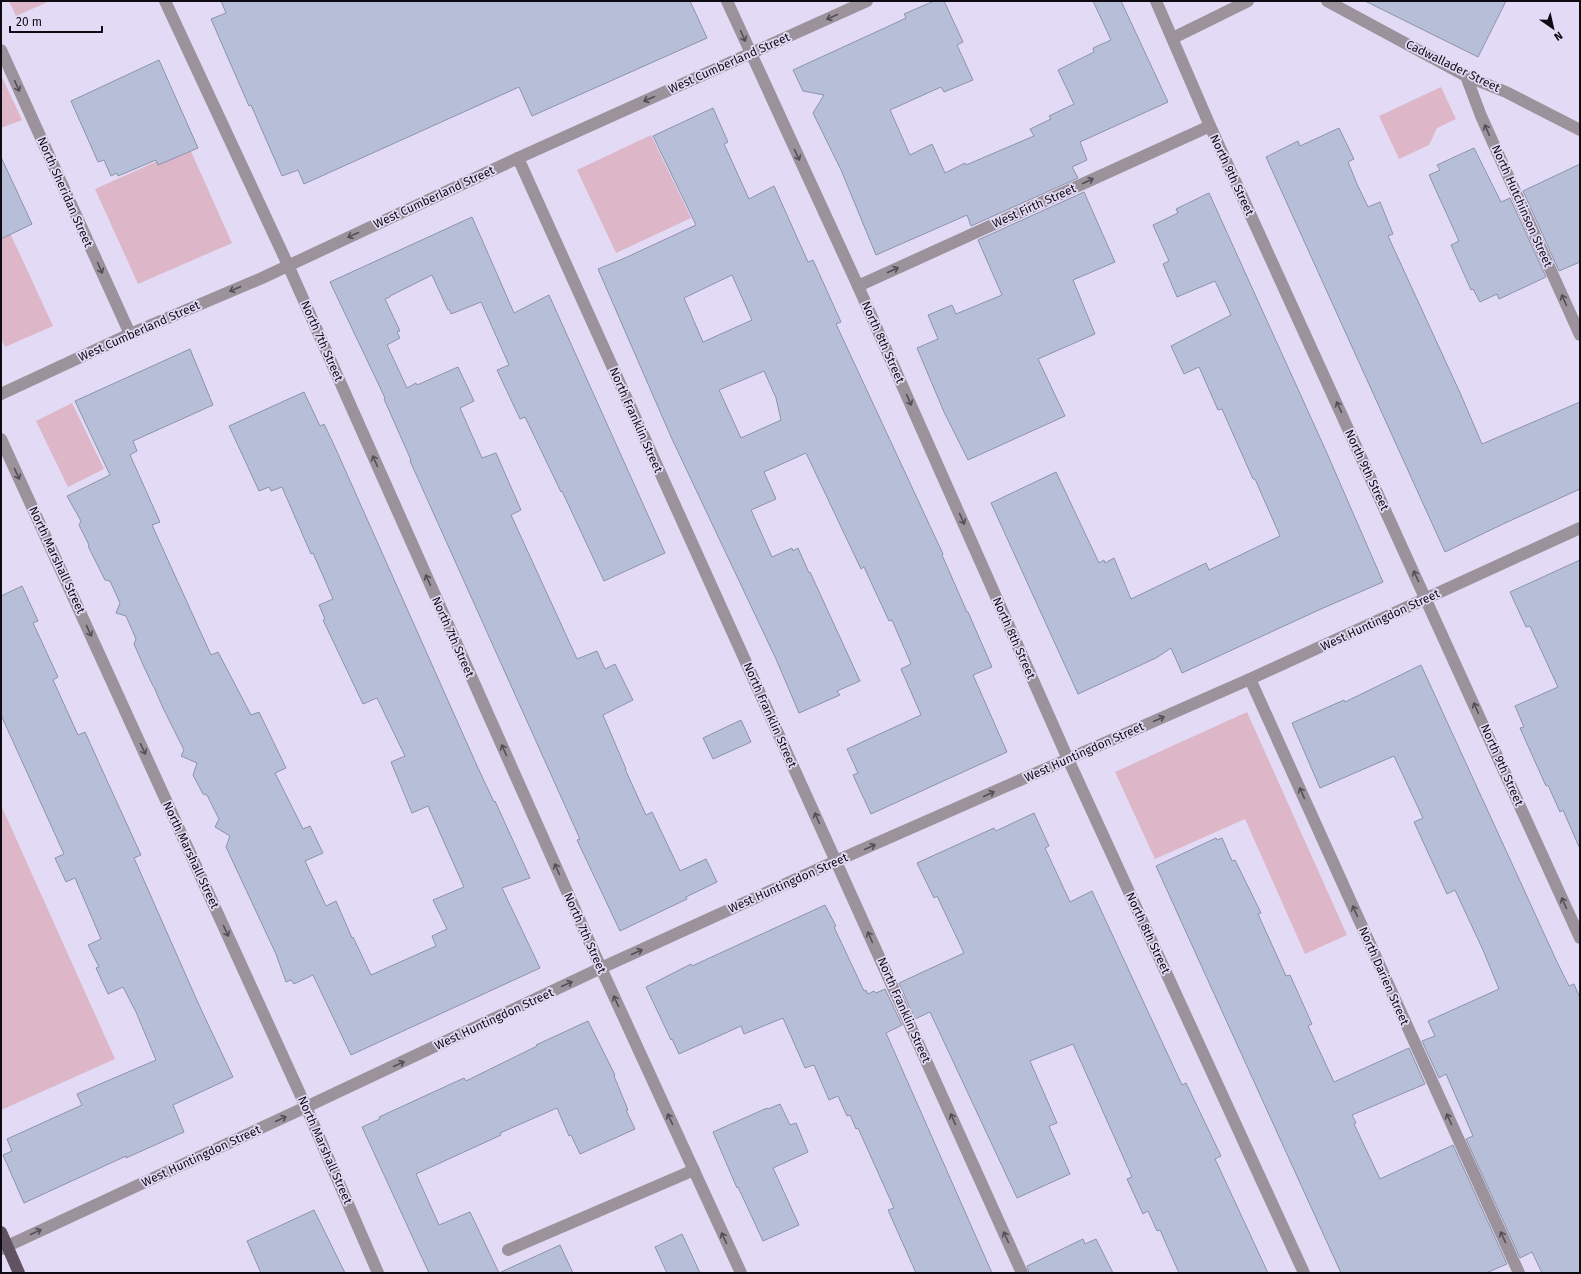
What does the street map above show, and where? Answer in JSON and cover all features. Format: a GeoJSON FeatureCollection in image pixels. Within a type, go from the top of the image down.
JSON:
{"type":"FeatureCollection","features":[{"type":"Feature","properties":{"kind":"main road"},"geometry":{"type":"LineString","coordinates":[[1,1232],[4,1247],[19,1273]]}},
{"type":"Feature","properties":{"kind":"street","name":"North 7th Street"},"geometry":{"type":"LineString","coordinates":[[165,1],[288,265],[601,968],[741,1273]]}},
{"type":"Feature","properties":{"kind":"street","name":"North 8th Street"},"geometry":{"type":"LineString","coordinates":[[727,1],[858,286],[1068,759],[1304,1273]]}},
{"type":"Feature","properties":{"kind":"street","name":"West Cumberland Street"},"geometry":{"type":"LineString","coordinates":[[1,394],[130,334],[288,265],[518,158],[867,1]]}},
{"type":"Feature","properties":{"kind":"street","name":"North 9th Street"},"geometry":{"type":"LineString","coordinates":[[1156,1],[1210,126],[1580,938]]}},
{"type":"Feature","properties":{"kind":"street"},"geometry":{"type":"LineString","coordinates":[[1173,38],[1248,1]]}},
{"type":"Feature","properties":{"kind":"street","name":"Cadwallader Street"},"geometry":{"type":"LineString","coordinates":[[1327,1],[1466,76],[1506,92],[1580,130]]}},
{"type":"Feature","properties":{"kind":"street","name":"North Sheridan Street"},"geometry":{"type":"LineString","coordinates":[[1,50],[130,334]]}},
{"type":"Feature","properties":{"kind":"street","name":"North Hutchinson Street"},"geometry":{"type":"LineString","coordinates":[[1466,76],[1481,116],[1580,335]]}},
{"type":"Feature","properties":{"kind":"street","name":"West Firth Street"},"geometry":{"type":"LineString","coordinates":[[858,286],[1210,126]]}},
{"type":"Feature","properties":{"kind":"street","name":"North Franklin Street"},"geometry":{"type":"LineString","coordinates":[[518,158],[1022,1273]]}},
{"type":"Feature","properties":{"kind":"street","name":"North Marshall Street"},"geometry":{"type":"LineString","coordinates":[[1,439],[306,1107],[377,1273]]}},
{"type":"Feature","properties":{"kind":"street","name":"West Huntingdon Street"},"geometry":{"type":"LineString","coordinates":[[4,1247],[601,968],[836,861],[1250,680],[1580,528]]}},
{"type":"Feature","properties":{"kind":"street","name":"North Darien Street"},"geometry":{"type":"LineString","coordinates":[[1250,680],[1519,1273]]}},
{"type":"Feature","properties":{"kind":"street"},"geometry":{"type":"LineString","coordinates":[[508,1250],[694,1170]]}},
{"type":"Feature","properties":{"kind":"shaded area"},"geometry":{"type":"Polygon","coordinates":[[[9,1],[50,1],[16,16],[9,1]]]}},
{"type":"Feature","properties":{"kind":"shaded area"},"geometry":{"type":"Polygon","coordinates":[[[1,75],[22,120],[1,128],[1,75]]]}},
{"type":"Feature","properties":{"kind":"shaded area"},"geometry":{"type":"Polygon","coordinates":[[[1441,87],[1456,119],[1437,128],[1429,145],[1399,159],[1379,116],[1441,87]]]}},
{"type":"Feature","properties":{"kind":"shaded area"},"geometry":{"type":"Polygon","coordinates":[[[651,135],[691,218],[616,253],[577,170],[651,135]]]}},
{"type":"Feature","properties":{"kind":"shaded area"},"geometry":{"type":"Polygon","coordinates":[[[189,147],[232,243],[138,284],[95,189],[189,147]]]}},
{"type":"Feature","properties":{"kind":"shaded area"},"geometry":{"type":"Polygon","coordinates":[[[10,233],[53,326],[5,347],[1,338],[1,237],[10,233]]]}},
{"type":"Feature","properties":{"kind":"shaded area"},"geometry":{"type":"Polygon","coordinates":[[[72,403],[104,469],[68,487],[36,421],[72,403]]]}},
{"type":"Feature","properties":{"kind":"shaded area"},"geometry":{"type":"Polygon","coordinates":[[[1247,712],[1347,935],[1305,954],[1245,819],[1155,859],[1115,772],[1247,712]]]}},
{"type":"Feature","properties":{"kind":"shaded area"},"geometry":{"type":"Polygon","coordinates":[[[1,805],[115,1059],[1,1110],[1,805]]]}},
{"type":"Feature","properties":{"kind":"building"},"geometry":{"type":"Polygon","coordinates":[[[221,1],[690,1],[707,38],[532,116],[519,87],[304,184],[298,170],[282,176],[251,105],[249,106],[211,19],[226,13],[221,1]]]}},
{"type":"Feature","properties":{"kind":"building"},"geometry":{"type":"Polygon","coordinates":[[[934,1],[944,1],[963,42],[957,45],[973,80],[944,92],[941,87],[890,110],[910,155],[932,144],[945,173],[965,163],[966,165],[1034,136],[1030,129],[1051,119],[1049,116],[1074,104],[1058,70],[1094,52],[1093,48],[1111,40],[1093,1],[1121,1],[1168,102],[1080,142],[1087,160],[1072,167],[1078,178],[971,226],[967,215],[876,255],[841,170],[813,113],[824,95],[803,91],[793,70],[906,18],[904,14],[934,1]]]}},
{"type":"Feature","properties":{"kind":"building"},"geometry":{"type":"Polygon","coordinates":[[[1365,1],[1506,1],[1478,57],[1365,1]]]}},
{"type":"Feature","properties":{"kind":"building"},"geometry":{"type":"Polygon","coordinates":[[[159,60],[198,148],[158,165],[156,160],[118,176],[117,173],[111,176],[104,160],[98,162],[71,101],[159,60]]]}},
{"type":"Feature","properties":{"kind":"building"},"geometry":{"type":"Polygon","coordinates":[[[713,108],[728,142],[724,144],[749,199],[774,186],[808,262],[813,260],[841,322],[836,324],[943,554],[942,555],[992,667],[973,675],[1007,752],[871,814],[853,775],[858,773],[847,749],[921,715],[901,669],[911,664],[892,620],[889,621],[864,567],[861,569],[806,453],[764,472],[776,499],[751,510],[772,557],[792,548],[793,551],[798,548],[860,681],[837,691],[840,695],[799,713],[776,659],[672,439],[598,269],[696,225],[653,136],[713,108]],[[732,275],[684,298],[703,342],[752,320],[732,275]],[[764,371],[719,390],[741,438],[781,420],[776,398],[764,371]]]}},
{"type":"Feature","properties":{"kind":"building"},"geometry":{"type":"Polygon","coordinates":[[[1339,128],[1354,159],[1348,162],[1368,207],[1380,202],[1393,234],[1388,236],[1482,444],[1580,402],[1580,489],[1445,552],[1266,157],[1298,141],[1300,146],[1339,128]]]}},
{"type":"Feature","properties":{"kind":"building"},"geometry":{"type":"Polygon","coordinates":[[[1474,148],[1501,202],[1510,198],[1546,277],[1499,299],[1497,294],[1480,302],[1473,289],[1471,290],[1451,245],[1459,241],[1429,175],[1440,170],[1437,165],[1474,148]]]}},
{"type":"Feature","properties":{"kind":"building"},"geometry":{"type":"Polygon","coordinates":[[[1,157],[32,224],[1,239],[1,157]]]}},
{"type":"Feature","properties":{"kind":"building"},"geometry":{"type":"Polygon","coordinates":[[[1580,164],[1580,262],[1559,271],[1523,191],[1580,164]]]}},
{"type":"Feature","properties":{"kind":"building"},"geometry":{"type":"Polygon","coordinates":[[[1084,192],[1115,262],[1073,280],[1095,334],[1038,359],[1065,416],[968,460],[944,412],[917,348],[938,339],[928,315],[952,305],[956,314],[1002,295],[978,240],[1084,192]]]}},
{"type":"Feature","properties":{"kind":"building"},"geometry":{"type":"Polygon","coordinates":[[[1209,193],[1326,451],[1383,582],[1182,673],[1171,648],[1156,658],[1078,694],[991,503],[1056,472],[1099,563],[1104,560],[1105,563],[1114,558],[1131,599],[1206,563],[1209,570],[1280,536],[1222,409],[1218,410],[1199,367],[1184,374],[1171,346],[1231,315],[1215,281],[1177,297],[1163,264],[1169,261],[1153,225],[1178,213],[1176,209],[1209,193]]]}},
{"type":"Feature","properties":{"kind":"building"},"geometry":{"type":"Polygon","coordinates":[[[472,217],[514,313],[549,295],[665,553],[604,581],[562,491],[561,492],[525,417],[520,419],[497,370],[509,365],[481,302],[451,314],[432,275],[385,299],[400,331],[397,332],[400,338],[387,345],[407,388],[458,367],[474,401],[460,408],[482,458],[496,453],[521,510],[511,515],[577,659],[597,651],[605,669],[615,664],[633,700],[603,715],[646,815],[652,812],[680,871],[706,859],[717,882],[686,897],[687,899],[620,931],[577,840],[580,839],[410,461],[411,460],[384,399],[385,398],[330,282],[472,217]]]}},
{"type":"Feature","properties":{"kind":"building"},"geometry":{"type":"Polygon","coordinates":[[[190,349],[213,405],[133,441],[137,451],[130,455],[160,522],[152,525],[211,655],[218,652],[251,715],[259,712],[286,768],[275,773],[303,829],[310,826],[323,853],[305,861],[326,906],[336,901],[352,938],[353,937],[371,975],[436,946],[432,936],[447,929],[433,900],[464,887],[428,806],[412,813],[391,762],[405,756],[377,698],[363,704],[323,620],[325,619],[319,605],[333,599],[313,553],[311,554],[282,487],[271,491],[269,487],[259,491],[229,426],[304,392],[320,426],[324,424],[334,445],[478,768],[494,802],[495,801],[530,878],[502,888],[540,968],[351,1055],[313,975],[294,984],[291,980],[286,982],[276,954],[226,847],[230,836],[215,827],[219,819],[207,795],[203,794],[193,775],[197,763],[181,756],[184,750],[134,644],[136,639],[126,616],[116,613],[120,603],[110,581],[105,580],[88,546],[89,545],[79,525],[81,521],[67,496],[110,475],[75,401],[190,349]]]}},
{"type":"Feature","properties":{"kind":"building"},"geometry":{"type":"Polygon","coordinates":[[[1580,560],[1580,849],[1563,810],[1560,812],[1548,785],[1546,786],[1520,728],[1524,727],[1515,706],[1558,687],[1530,626],[1526,627],[1510,592],[1580,560]]]}},
{"type":"Feature","properties":{"kind":"building"},"geometry":{"type":"Polygon","coordinates":[[[22,586],[38,621],[33,623],[58,677],[53,680],[78,735],[85,732],[141,855],[134,858],[199,1005],[233,1077],[173,1105],[184,1132],[126,1158],[126,1156],[24,1203],[3,1155],[12,1151],[7,1139],[82,1105],[77,1094],[156,1060],[136,1012],[123,987],[108,994],[96,968],[99,967],[88,945],[101,939],[75,878],[66,882],[55,858],[64,854],[1,715],[1,596],[22,586]]]}},
{"type":"Feature","properties":{"kind":"building"},"geometry":{"type":"Polygon","coordinates":[[[1421,665],[1557,962],[1569,986],[1574,984],[1580,998],[1580,1273],[1542,1273],[1532,1252],[1520,1258],[1466,1139],[1473,1136],[1446,1074],[1439,1078],[1422,1041],[1435,1036],[1428,1021],[1499,989],[1483,950],[1455,890],[1447,894],[1414,822],[1423,818],[1394,756],[1320,788],[1292,723],[1344,700],[1345,702],[1421,665]]]}},
{"type":"Feature","properties":{"kind":"building"},"geometry":{"type":"Polygon","coordinates":[[[741,720],[751,742],[713,759],[703,738],[741,720]]]}},
{"type":"Feature","properties":{"kind":"building"},"geometry":{"type":"Polygon","coordinates":[[[1034,813],[1049,846],[1045,848],[1070,902],[1092,891],[1182,1085],[1186,1083],[1221,1156],[1215,1159],[1268,1273],[1179,1273],[1160,1230],[1157,1231],[1148,1211],[1143,1214],[1127,1179],[1132,1177],[1073,1044],[1030,1061],[1057,1123],[1049,1126],[1070,1174],[1017,1198],[930,1012],[915,1019],[899,983],[964,953],[937,896],[934,898],[917,863],[994,828],[996,831],[1034,813]]]}},
{"type":"Feature","properties":{"kind":"building"},"geometry":{"type":"Polygon","coordinates":[[[1216,838],[1217,840],[1222,838],[1232,861],[1235,860],[1261,913],[1258,914],[1286,976],[1290,975],[1312,1024],[1308,1026],[1334,1082],[1409,1048],[1425,1084],[1352,1115],[1356,1123],[1354,1124],[1380,1179],[1453,1145],[1507,1264],[1486,1273],[1341,1273],[1156,866],[1216,838]]]}},
{"type":"Feature","properties":{"kind":"building"},"geometry":{"type":"Polygon","coordinates":[[[825,905],[836,926],[834,927],[864,991],[866,990],[868,994],[874,991],[876,993],[885,989],[902,1025],[886,1033],[992,1273],[916,1273],[888,1210],[894,1208],[858,1128],[856,1129],[850,1115],[847,1116],[838,1096],[829,1100],[814,1065],[805,1068],[783,1018],[744,1034],[741,1026],[679,1054],[646,987],[691,964],[692,966],[825,905]]]}},
{"type":"Feature","properties":{"kind":"building"},"geometry":{"type":"Polygon","coordinates":[[[588,1021],[615,1075],[614,1076],[628,1110],[626,1110],[635,1129],[580,1154],[571,1135],[569,1136],[557,1108],[500,1133],[501,1135],[416,1174],[439,1225],[470,1212],[499,1273],[429,1273],[362,1127],[380,1119],[379,1117],[464,1078],[466,1081],[537,1046],[536,1045],[588,1021]]]}},
{"type":"Feature","properties":{"kind":"building"},"geometry":{"type":"Polygon","coordinates":[[[780,1104],[790,1125],[796,1123],[808,1152],[773,1168],[799,1225],[763,1241],[738,1187],[737,1188],[713,1132],[767,1108],[768,1109],[780,1104]]]}},
{"type":"Feature","properties":{"kind":"building"},"geometry":{"type":"Polygon","coordinates":[[[314,1210],[345,1273],[261,1273],[247,1241],[314,1210]]]}},
{"type":"Feature","properties":{"kind":"building"},"geometry":{"type":"Polygon","coordinates":[[[682,1234],[700,1273],[667,1273],[655,1247],[682,1234]]]}},
{"type":"Feature","properties":{"kind":"building"},"geometry":{"type":"Polygon","coordinates":[[[1083,1239],[1085,1244],[1096,1239],[1113,1273],[1029,1273],[1027,1266],[1083,1239]]]}},
{"type":"Feature","properties":{"kind":"building"},"geometry":{"type":"Polygon","coordinates":[[[560,1245],[573,1273],[499,1273],[560,1245]]]}}]}
